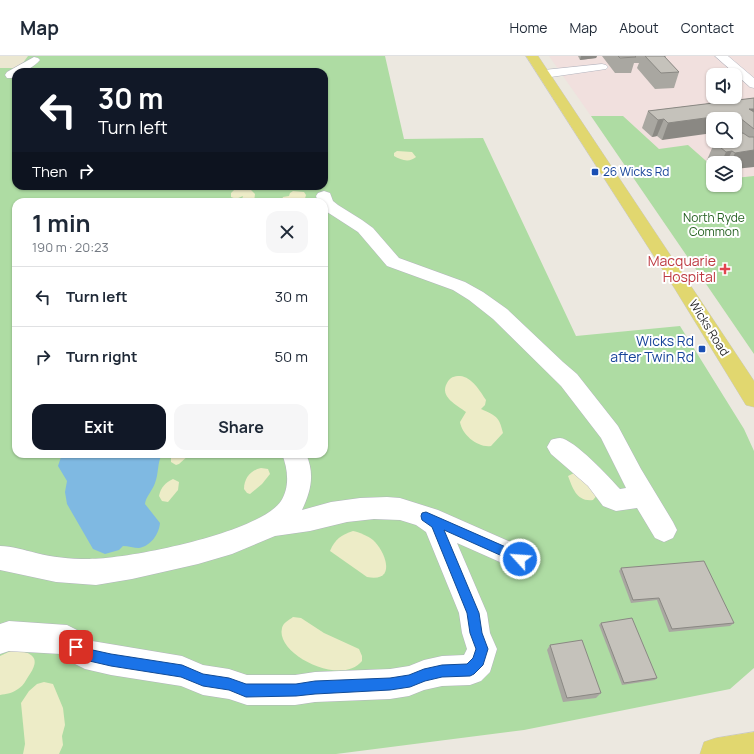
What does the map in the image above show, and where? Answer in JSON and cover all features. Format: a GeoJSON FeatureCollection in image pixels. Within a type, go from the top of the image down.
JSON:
{"type":"FeatureCollection","features":[{"type":"Feature","properties":{"kind":"main road","name":"Wicks Road"},"geometry":{"type":"LineString","coordinates":[[532,56],[680,282],[754,399]]}},
{"type":"Feature","properties":{"kind":"lane"},"geometry":{"type":"LineString","coordinates":[[721,56],[754,84]]}},
{"type":"Feature","properties":{"kind":"lane"},"geometry":{"type":"LineString","coordinates":[[22,68],[34,61]]}},
{"type":"Feature","properties":{"kind":"lane"},"geometry":{"type":"LineString","coordinates":[[544,74],[602,67]]}},
{"type":"Feature","properties":{"kind":"lane"},"geometry":{"type":"LineString","coordinates":[[328,205],[357,224],[372,237],[384,250],[386,256],[393,262],[454,284],[476,296],[500,314],[531,345],[556,367],[569,380],[610,432],[643,496],[664,530]]}},
{"type":"Feature","properties":{"kind":"lane"},"geometry":{"type":"LineString","coordinates":[[558,447],[597,479],[612,498],[622,500],[643,496]]}},
{"type":"Feature","properties":{"kind":"lane"},"geometry":{"type":"LineString","coordinates":[[0,558],[9,558],[44,568],[95,572],[136,566],[204,551],[250,535],[268,526],[289,510],[299,488],[300,473],[295,458]]}},
{"type":"Feature","properties":{"kind":"lane"},"geometry":{"type":"LineString","coordinates":[[268,526],[311,520],[333,513],[370,507],[388,507],[426,516],[520,559]]}},
{"type":"Feature","properties":{"kind":"lane"},"geometry":{"type":"LineString","coordinates":[[0,639],[9,636],[67,640],[85,654],[111,660],[182,671],[203,680],[229,684],[246,690],[296,690],[315,687],[390,684],[410,681],[424,675],[442,671],[470,670],[479,661],[482,649],[476,633],[473,613],[436,524],[426,516]]}},
{"type":"Feature","properties":{"kind":"shaded area"},"geometry":{"type":"Polygon","coordinates":[[[0,56],[28,56],[19,68],[0,68],[0,56]]]}},
{"type":"Feature","properties":{"kind":"shaded area","name":"Macquarie Hospital"},"geometry":{"type":"Polygon","coordinates":[[[549,56],[754,56],[754,354],[591,116],[549,56]]]}},
{"type":"Feature","properties":{"kind":"green space"},"geometry":{"type":"Polygon","coordinates":[[[28,56],[385,56],[404,139],[483,138],[576,336],[680,326],[744,429],[754,451],[754,668],[730,689],[524,730],[336,754],[0,754],[0,68],[12,68],[12,190],[328,190],[328,68],[19,68],[28,56]]]}},
{"type":"Feature","properties":{"kind":"green space","name":"North Ryde Common"},"geometry":{"type":"Polygon","coordinates":[[[591,116],[623,116],[659,149],[688,145],[706,161],[706,192],[742,192],[742,177],[754,176],[754,354],[591,116]]]}},
{"type":"Feature","properties":{"kind":"sand"},"geometry":{"type":"Polygon","coordinates":[[[397,151],[412,152],[416,157],[411,160],[402,160],[394,156],[394,153],[397,151]]]}},
{"type":"Feature","properties":{"kind":"sand"},"geometry":{"type":"Polygon","coordinates":[[[234,190],[251,190],[255,194],[254,198],[242,198],[243,196],[234,198],[231,197],[231,193],[234,190]]]}},
{"type":"Feature","properties":{"kind":"sand"},"geometry":{"type":"Polygon","coordinates":[[[293,191],[304,192],[306,195],[305,198],[283,198],[289,196],[293,191]]]}},
{"type":"Feature","properties":{"kind":"sand"},"geometry":{"type":"Polygon","coordinates":[[[460,376],[468,379],[475,385],[486,400],[485,405],[481,409],[496,417],[500,423],[503,433],[491,446],[476,443],[467,436],[461,427],[460,422],[466,412],[450,400],[445,392],[449,379],[460,376]]]}},
{"type":"Feature","properties":{"kind":"sand"},"geometry":{"type":"Polygon","coordinates":[[[171,458],[186,458],[176,465],[171,462],[171,458]]]}},
{"type":"Feature","properties":{"kind":"sand"},"geometry":{"type":"Polygon","coordinates":[[[261,468],[268,469],[270,474],[262,484],[250,494],[247,493],[244,489],[245,481],[251,473],[261,468]]]}},
{"type":"Feature","properties":{"kind":"sand"},"geometry":{"type":"Polygon","coordinates":[[[574,473],[598,494],[593,500],[583,499],[576,494],[568,476],[574,473]]]}},
{"type":"Feature","properties":{"kind":"sand"},"geometry":{"type":"Polygon","coordinates":[[[173,479],[179,482],[178,490],[168,502],[162,501],[159,496],[162,488],[173,479]]]}},
{"type":"Feature","properties":{"kind":"sand"},"geometry":{"type":"Polygon","coordinates":[[[353,531],[369,537],[378,545],[385,559],[386,565],[386,571],[382,575],[376,578],[367,577],[330,551],[334,543],[339,538],[353,531]]]}},
{"type":"Feature","properties":{"kind":"sand"},"geometry":{"type":"Polygon","coordinates":[[[293,617],[301,618],[324,633],[359,649],[362,656],[362,661],[352,668],[340,670],[326,669],[299,657],[289,648],[283,638],[282,628],[286,622],[293,617]]]}},
{"type":"Feature","properties":{"kind":"sand"},"geometry":{"type":"Polygon","coordinates":[[[13,650],[30,654],[35,661],[34,665],[21,687],[12,692],[0,695],[0,656],[13,650]]]}},
{"type":"Feature","properties":{"kind":"sand"},"geometry":{"type":"Polygon","coordinates":[[[44,682],[53,684],[63,708],[65,725],[62,736],[63,745],[59,754],[23,754],[25,744],[21,703],[29,691],[37,684],[44,682]]]}},
{"type":"Feature","properties":{"kind":"water"},"geometry":{"type":"Polygon","coordinates":[[[61,458],[160,458],[155,483],[145,504],[160,523],[154,539],[143,547],[123,546],[119,550],[105,554],[93,549],[67,504],[65,492],[67,481],[58,466],[61,458]]]}},
{"type":"Feature","properties":{"kind":"building"},"geometry":{"type":"Polygon","coordinates":[[[618,56],[635,56],[636,57],[620,58],[618,56]]]}},
{"type":"Feature","properties":{"kind":"building"},"geometry":{"type":"Polygon","coordinates":[[[645,56],[664,56],[679,72],[661,73],[645,56]]]}},
{"type":"Feature","properties":{"kind":"building"},"geometry":{"type":"Polygon","coordinates":[[[754,98],[754,109],[749,109],[754,112],[754,129],[742,120],[742,112],[706,112],[706,118],[668,123],[664,119],[658,120],[648,111],[706,104],[742,104],[742,99],[754,98]]]}},
{"type":"Feature","properties":{"kind":"building"},"geometry":{"type":"Polygon","coordinates":[[[742,133],[749,137],[754,137],[754,150],[735,153],[732,151],[726,152],[721,148],[742,148],[742,133]]]}},
{"type":"Feature","properties":{"kind":"building"},"geometry":{"type":"Polygon","coordinates":[[[704,561],[734,623],[672,629],[659,598],[633,600],[621,568],[704,561]]]}},
{"type":"Feature","properties":{"kind":"building"},"geometry":{"type":"Polygon","coordinates":[[[632,618],[657,678],[624,683],[601,623],[632,618]]]}},
{"type":"Feature","properties":{"kind":"building"},"geometry":{"type":"Polygon","coordinates":[[[582,640],[601,693],[567,698],[550,645],[582,640]]]}},
{"type":"Feature","properties":{"kind":"place","name":"26 Wicks Rd"},"geometry":{"type":"Point","coordinates":[595,172]}},
{"type":"Feature","properties":{"kind":"place","name":"Macquarie Hospital"},"geometry":{"type":"Point","coordinates":[725,269]}},
{"type":"Feature","properties":{"kind":"place","name":"Wicks Rd after Twin Rd"},"geometry":{"type":"Point","coordinates":[702,349]}},
{"type":"Feature","properties":{"kind":"route"},"geometry":{"type":"LineString","coordinates":[[76,647],[85,654],[111,660],[182,671],[203,680],[229,684],[246,690],[296,690],[315,687],[390,684],[410,681],[424,675],[442,671],[470,670],[479,661],[482,649],[476,633],[473,613],[442,536],[436,524],[426,516],[520,559]]}}]}
